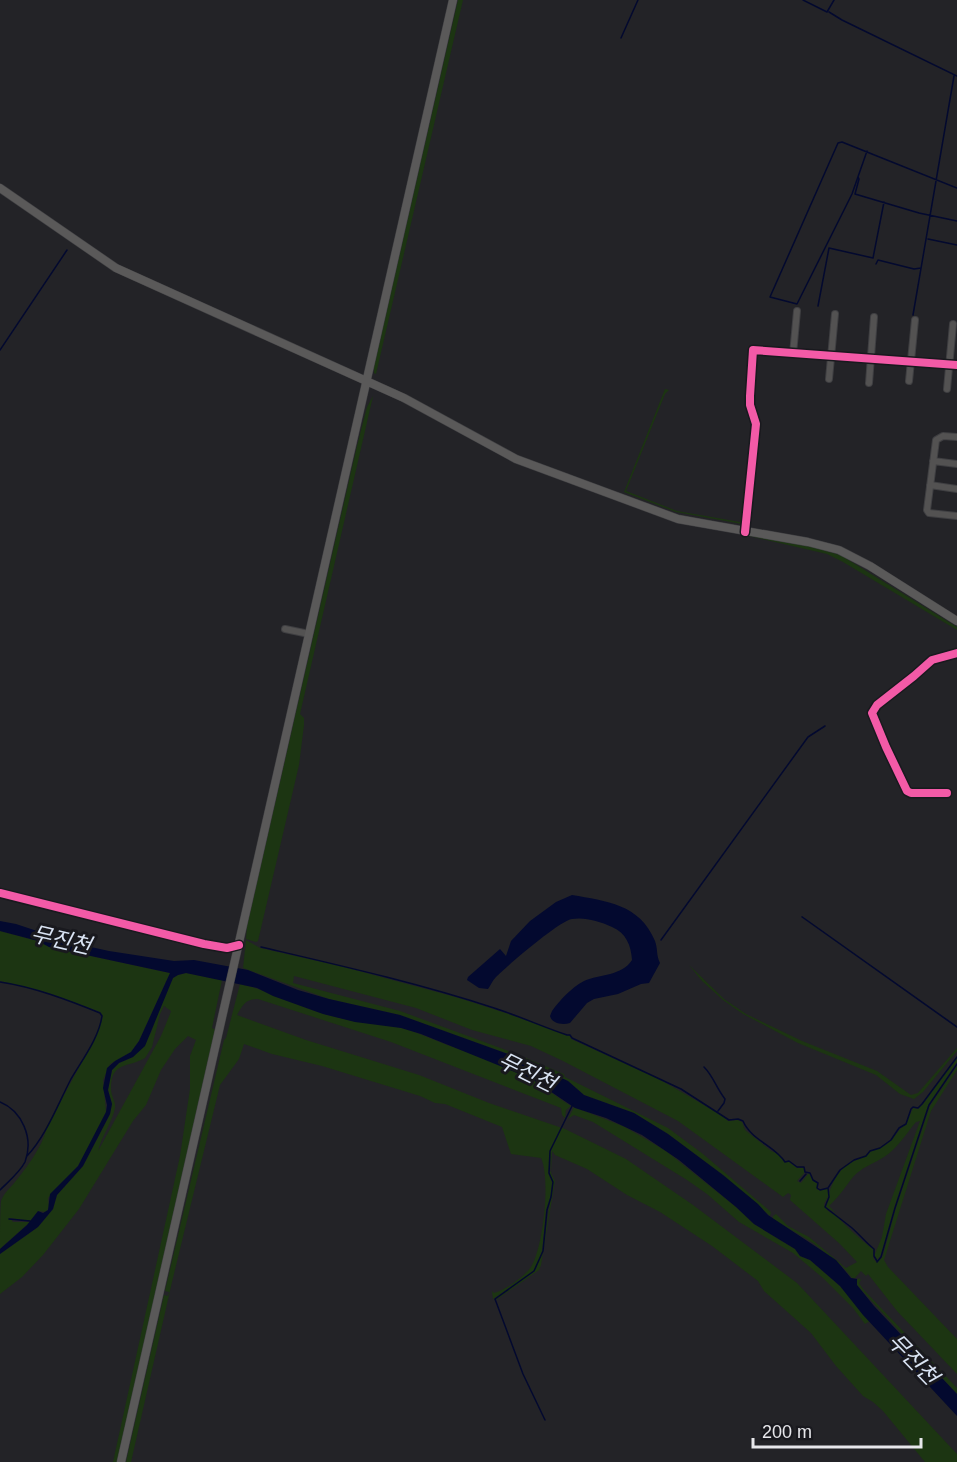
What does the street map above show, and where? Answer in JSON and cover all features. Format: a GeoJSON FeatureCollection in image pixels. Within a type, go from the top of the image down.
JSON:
{"type":"FeatureCollection","features":[{"type":"Feature","properties":{"kind":"main road"},"geometry":{"type":"LineString","coordinates":[[122,1462],[453,0]]}},
{"type":"Feature","properties":{"kind":"main road"},"geometry":{"type":"LineString","coordinates":[[0,188],[116,268],[404,398],[516,459],[678,519],[808,542],[839,550],[870,566],[957,621]]}},
{"type":"Feature","properties":{"kind":"street"},"geometry":{"type":"LineString","coordinates":[[793,354],[797,311]]}},
{"type":"Feature","properties":{"kind":"street"},"geometry":{"type":"LineString","coordinates":[[829,379],[835,314]]}},
{"type":"Feature","properties":{"kind":"street"},"geometry":{"type":"LineString","coordinates":[[868,384],[874,317]]}},
{"type":"Feature","properties":{"kind":"street"},"geometry":{"type":"LineString","coordinates":[[909,381],[915,320]]}},
{"type":"Feature","properties":{"kind":"street"},"geometry":{"type":"LineString","coordinates":[[947,389],[953,324]]}},
{"type":"Feature","properties":{"kind":"street"},"geometry":{"type":"LineString","coordinates":[[745,532],[756,424],[750,405],[753,350],[957,365]]}},
{"type":"Feature","properties":{"kind":"street"},"geometry":{"type":"LineString","coordinates":[[957,437],[939,437],[935,444],[927,511],[957,516]]}},
{"type":"Feature","properties":{"kind":"street"},"geometry":{"type":"LineString","coordinates":[[933,461],[957,464]]}},
{"type":"Feature","properties":{"kind":"street"},"geometry":{"type":"LineString","coordinates":[[930,485],[957,489]]}},
{"type":"Feature","properties":{"kind":"street"},"geometry":{"type":"LineString","coordinates":[[285,629],[309,634]]}},
{"type":"Feature","properties":{"kind":"street"},"geometry":{"type":"LineString","coordinates":[[947,793],[907,791],[872,712],[877,705],[932,660],[957,652]]}},
{"type":"Feature","properties":{"kind":"street"},"geometry":{"type":"LineString","coordinates":[[0,893],[204,944],[227,948],[238,945]]}},
{"type":"Feature","properties":{"kind":"green space"},"geometry":{"type":"Polygon","coordinates":[[[458,0],[463,0],[376,374],[374,367],[458,0]]]}},
{"type":"Feature","properties":{"kind":"green space"},"geometry":{"type":"Polygon","coordinates":[[[665,389],[669,390],[665,394],[626,491],[677,511],[740,522],[752,425],[754,427],[742,524],[676,512],[624,492],[665,389]]]}},
{"type":"Feature","properties":{"kind":"green space"},"geometry":{"type":"Polygon","coordinates":[[[373,396],[300,714],[304,718],[304,725],[299,765],[256,942],[246,939],[247,926],[357,446],[367,407],[373,396]]]}},
{"type":"Feature","properties":{"kind":"green space"},"geometry":{"type":"Polygon","coordinates":[[[736,533],[816,547],[842,556],[957,627],[957,630],[827,554],[736,533]]]}},
{"type":"Feature","properties":{"kind":"green space"},"geometry":{"type":"Polygon","coordinates":[[[0,931],[38,941],[49,947],[170,973],[139,1041],[131,1052],[110,1064],[103,1080],[106,1112],[78,1166],[48,1198],[49,1207],[46,1212],[39,1211],[31,1221],[10,1218],[13,1222],[30,1222],[0,1249],[2,1198],[38,1149],[46,1128],[94,1040],[103,1016],[100,1012],[48,993],[0,981],[0,931]]]}},
{"type":"Feature","properties":{"kind":"green space"},"geometry":{"type":"Polygon","coordinates":[[[246,940],[260,948],[344,967],[509,1014],[570,1036],[571,1039],[657,1078],[728,1121],[742,1122],[745,1130],[771,1151],[779,1154],[784,1162],[789,1162],[797,1168],[804,1168],[804,1173],[797,1181],[801,1183],[809,1173],[813,1181],[818,1183],[817,1190],[828,1189],[825,1208],[836,1214],[847,1227],[874,1250],[873,1258],[877,1263],[883,1256],[896,1208],[930,1106],[957,1066],[957,1070],[931,1111],[884,1260],[888,1267],[957,1339],[957,1374],[897,1311],[868,1274],[866,1276],[861,1271],[855,1278],[852,1278],[842,1266],[813,1243],[773,1219],[776,1214],[788,1226],[809,1237],[846,1268],[857,1262],[790,1200],[791,1195],[788,1193],[783,1197],[678,1121],[531,1046],[472,1030],[416,1008],[294,976],[293,983],[400,1011],[564,1074],[565,1077],[668,1128],[703,1154],[771,1212],[770,1216],[723,1175],[668,1134],[634,1113],[584,1095],[568,1081],[516,1057],[400,1015],[329,999],[243,968],[246,940]]]}},
{"type":"Feature","properties":{"kind":"green space"},"geometry":{"type":"Polygon","coordinates":[[[689,965],[724,999],[746,1014],[802,1041],[877,1071],[911,1095],[918,1093],[957,1048],[957,1051],[923,1092],[914,1099],[900,1094],[876,1075],[798,1043],[743,1014],[723,1000],[702,981],[689,965]]]}},
{"type":"Feature","properties":{"kind":"green space"},"geometry":{"type":"Polygon","coordinates":[[[186,973],[222,980],[212,1028],[216,1030],[119,1462],[113,1462],[180,1156],[190,1089],[190,1056],[196,1040],[188,1036],[175,1049],[161,1070],[146,1105],[133,1121],[79,1209],[43,1255],[22,1277],[0,1294],[0,1254],[38,1227],[53,1209],[57,1195],[83,1166],[110,1114],[112,1104],[108,1090],[112,1070],[119,1063],[133,1057],[151,1033],[173,978],[186,973]],[[164,1006],[152,1047],[145,1058],[122,1067],[114,1074],[111,1089],[115,1108],[98,1151],[161,1036],[171,1011],[164,1006]]]}},
{"type":"Feature","properties":{"kind":"green space"},"geometry":{"type":"Polygon","coordinates":[[[240,984],[331,1016],[409,1030],[504,1066],[538,1083],[571,1106],[566,1110],[565,1118],[561,1108],[391,1042],[258,999],[247,1001],[237,1015],[306,1040],[419,1075],[489,1103],[565,1129],[626,1159],[693,1205],[797,1283],[957,1454],[957,1462],[925,1462],[883,1411],[863,1396],[811,1333],[764,1291],[758,1281],[712,1246],[660,1212],[627,1195],[587,1169],[555,1155],[552,1151],[551,1173],[555,1181],[541,1265],[539,1270],[496,1300],[534,1270],[493,1299],[492,1291],[498,1292],[519,1278],[531,1267],[535,1258],[542,1230],[545,1197],[544,1168],[541,1158],[511,1154],[502,1127],[445,1104],[435,1103],[420,1096],[244,1044],[239,1059],[220,1085],[131,1462],[126,1462],[164,1295],[168,1296],[169,1292],[165,1291],[224,1040],[240,984]],[[550,1153],[548,1173],[552,1182],[551,1196],[553,1182],[549,1173],[551,1171],[550,1153]],[[551,1196],[546,1210],[539,1260],[543,1251],[551,1196]]]}},
{"type":"Feature","properties":{"kind":"green space"},"geometry":{"type":"Polygon","coordinates":[[[957,1058],[957,1062],[928,1106],[881,1255],[877,1260],[874,1256],[882,1237],[886,1214],[920,1121],[916,1122],[889,1154],[853,1177],[829,1206],[836,1213],[826,1207],[831,1187],[842,1169],[890,1142],[906,1124],[913,1108],[918,1109],[923,1104],[957,1058]]]}},
{"type":"Feature","properties":{"kind":"green space"},"geometry":{"type":"Polygon","coordinates":[[[574,1107],[625,1127],[666,1151],[754,1224],[795,1249],[800,1256],[810,1260],[840,1286],[870,1321],[865,1324],[853,1308],[823,1278],[793,1253],[739,1222],[687,1180],[593,1122],[574,1115],[568,1119],[574,1107]]]}},
{"type":"Feature","properties":{"kind":"green space"},"geometry":{"type":"Polygon","coordinates":[[[859,1278],[863,1289],[957,1388],[957,1394],[857,1285],[856,1281],[859,1278]]]}},
{"type":"Feature","properties":{"kind":"water"},"geometry":{"type":"Polygon","coordinates":[[[572,895],[621,906],[640,919],[649,929],[655,941],[660,963],[649,983],[618,994],[594,999],[587,1003],[570,1023],[561,1024],[553,1021],[550,1016],[552,1011],[575,987],[584,981],[623,969],[632,960],[629,945],[621,933],[602,923],[582,919],[565,922],[545,935],[502,971],[488,989],[479,988],[467,980],[500,949],[506,956],[511,941],[530,921],[556,902],[572,895]]]}},
{"type":"Feature","properties":{"kind":"water"},"geometry":{"type":"Polygon","coordinates":[[[801,917],[957,1026],[957,1028],[801,917]]]}},
{"type":"Feature","properties":{"kind":"water","name":"무진천"},"geometry":{"type":"Polygon","coordinates":[[[0,921],[73,943],[109,951],[174,961],[194,960],[248,970],[298,990],[400,1015],[516,1057],[568,1081],[584,1095],[634,1113],[668,1134],[723,1175],[768,1215],[836,1260],[851,1278],[857,1279],[857,1285],[874,1306],[957,1394],[957,1416],[863,1315],[840,1286],[810,1260],[800,1256],[795,1249],[754,1224],[679,1160],[642,1135],[606,1118],[575,1108],[532,1079],[421,1034],[401,1028],[355,1022],[323,1014],[257,988],[186,973],[173,978],[145,1046],[133,1057],[119,1063],[112,1070],[108,1090],[112,1104],[110,1114],[83,1166],[57,1195],[53,1209],[38,1227],[0,1254],[0,1249],[27,1225],[38,1211],[43,1213],[48,1210],[50,1194],[78,1166],[106,1112],[107,1105],[103,1088],[107,1068],[131,1052],[139,1041],[170,973],[49,947],[38,941],[0,931],[0,921]]]}},
{"type":"Feature","properties":{"kind":"waterway"},"geometry":{"type":"LineString","coordinates":[[621,38],[638,0]]}},
{"type":"Feature","properties":{"kind":"waterway"},"geometry":{"type":"LineString","coordinates":[[803,0],[827,12],[834,0]]}},
{"type":"Feature","properties":{"kind":"waterway"},"geometry":{"type":"LineString","coordinates":[[829,12],[957,76]]}},
{"type":"Feature","properties":{"kind":"waterway"},"geometry":{"type":"LineString","coordinates":[[913,315],[954,76]]}},
{"type":"Feature","properties":{"kind":"waterway"},"geometry":{"type":"LineString","coordinates":[[867,151],[852,194],[797,304],[770,297],[838,143],[842,142],[957,188]]}},
{"type":"Feature","properties":{"kind":"waterway"},"geometry":{"type":"LineString","coordinates":[[858,177],[855,194],[919,213],[957,221]]}},
{"type":"Feature","properties":{"kind":"waterway"},"geometry":{"type":"LineString","coordinates":[[818,306],[829,248],[873,258],[884,202]]}},
{"type":"Feature","properties":{"kind":"waterway"},"geometry":{"type":"LineString","coordinates":[[928,239],[957,245]]}},
{"type":"Feature","properties":{"kind":"waterway"},"geometry":{"type":"LineString","coordinates":[[0,350],[67,250]]}},
{"type":"Feature","properties":{"kind":"waterway"},"geometry":{"type":"LineString","coordinates":[[876,264],[878,260],[914,269],[921,268]]}},
{"type":"Feature","properties":{"kind":"waterway"},"geometry":{"type":"LineString","coordinates":[[661,940],[808,737],[825,726]]}},
{"type":"Feature","properties":{"kind":"waterway"},"geometry":{"type":"LineString","coordinates":[[261,947],[436,990],[570,1035],[572,1038],[681,1089],[729,1120],[743,1121],[757,1138],[781,1156],[785,1162],[789,1161],[797,1167],[804,1167],[805,1172],[810,1173],[813,1180],[818,1183],[817,1188],[820,1190],[828,1188],[840,1170],[854,1160],[866,1156],[870,1151],[880,1148],[891,1140],[899,1128],[906,1124],[911,1109],[918,1108],[922,1104],[957,1057]]}},
{"type":"Feature","properties":{"kind":"waterway"},"geometry":{"type":"LineString","coordinates":[[0,982],[51,994],[100,1013],[102,1016],[90,1049],[71,1079],[46,1129],[27,1156]]}},
{"type":"Feature","properties":{"kind":"waterway"},"geometry":{"type":"LineString","coordinates":[[877,1262],[881,1257],[929,1105],[957,1064]]}},
{"type":"Feature","properties":{"kind":"waterway"},"geometry":{"type":"LineString","coordinates":[[704,1067],[725,1099],[718,1111]]}},
{"type":"Feature","properties":{"kind":"waterway"},"geometry":{"type":"LineString","coordinates":[[0,1102],[8,1106],[20,1119],[28,1144],[23,1166],[0,1190]]}},
{"type":"Feature","properties":{"kind":"waterway"},"geometry":{"type":"LineString","coordinates":[[545,1420],[523,1374],[495,1299],[534,1271],[543,1251],[547,1210],[553,1182],[549,1173],[550,1151],[573,1104]]}},
{"type":"Feature","properties":{"kind":"waterway"},"geometry":{"type":"LineString","coordinates":[[800,1181],[806,1174]]}},
{"type":"Feature","properties":{"kind":"waterway"},"geometry":{"type":"LineString","coordinates":[[828,1188],[829,1197],[825,1207],[874,1249],[877,1261]]}},
{"type":"Feature","properties":{"kind":"waterway"},"geometry":{"type":"LineString","coordinates":[[9,1219],[30,1221]]}},
{"type":"Feature","properties":{"kind":"cycle path"},"geometry":{"type":"LineString","coordinates":[[745,532],[756,424],[750,405],[753,350],[957,365]]}},
{"type":"Feature","properties":{"kind":"cycle path"},"geometry":{"type":"LineString","coordinates":[[947,793],[907,791],[872,713],[877,705],[932,660],[957,653]]}},
{"type":"Feature","properties":{"kind":"cycle path"},"geometry":{"type":"LineString","coordinates":[[0,893],[204,944],[227,948],[239,945]]}}]}
